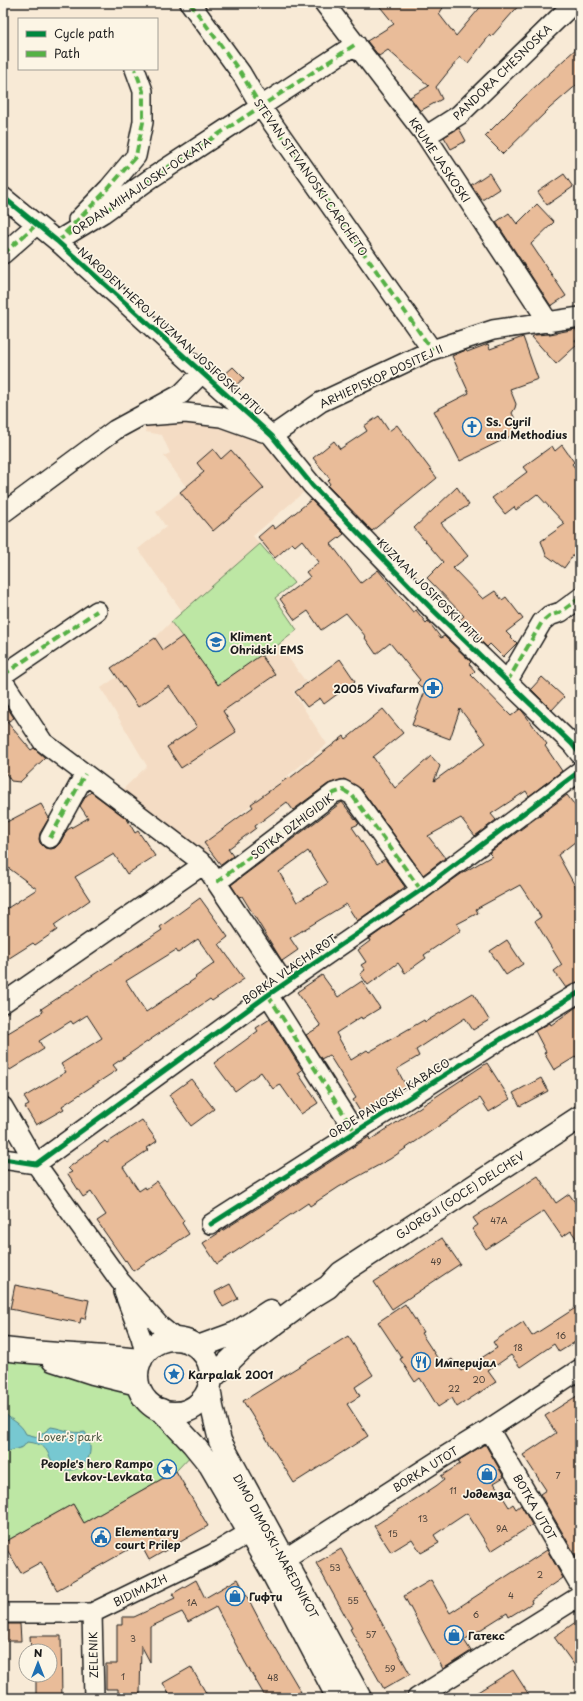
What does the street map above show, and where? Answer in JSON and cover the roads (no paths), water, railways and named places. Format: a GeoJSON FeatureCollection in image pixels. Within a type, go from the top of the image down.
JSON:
{"type":"FeatureCollection","features":[{"type":"Feature","properties":{"kind":"main road","name":"GJORGJI (GOCE) DELCHEV"},"geometry":{"type":"LineString","coordinates":[[210,1383],[244,1347],[310,1298],[328,1287],[341,1273],[580,1117]]}},
{"type":"Feature","properties":{"kind":"main road","name":"GJORGJI (GOCE) DELCHEV"},"geometry":{"type":"LineString","coordinates":[[198,1347],[236,1333],[321,1279],[341,1273]]}},
{"type":"Feature","properties":{"kind":"main road"},"geometry":{"type":"LineString","coordinates":[[176,1339],[191,1343],[198,1347],[205,1356],[210,1367],[210,1383],[204,1398],[190,1409],[172,1413],[161,1410],[149,1403],[142,1394],[138,1384],[138,1368],[143,1356],[159,1342],[176,1339]]}},
{"type":"Feature","properties":{"kind":"main road"},"geometry":{"type":"LineString","coordinates":[[3,1349],[27,1352],[143,1356]]}},
{"type":"Feature","properties":{"kind":"main road"},"geometry":{"type":"LineString","coordinates":[[27,1352],[93,1373],[138,1384]]}},
{"type":"Feature","properties":{"kind":"main road","name":"DIMO DIMOSKI-NAREDNIKOT"},"geometry":{"type":"LineString","coordinates":[[210,1383],[212,1407],[220,1441],[255,1508],[257,1528]]}},
{"type":"Feature","properties":{"kind":"main road","name":"DIMO DIMOSKI-NAREDNIKOT"},"geometry":{"type":"LineString","coordinates":[[161,1410],[193,1444],[257,1528],[277,1563],[338,1698]]}},
{"type":"Feature","properties":{"kind":"main road","name":"DIMO DIMOSKI-NAREDNIKOT"},"geometry":{"type":"LineString","coordinates":[[277,1563],[296,1582],[360,1698]]}},
{"type":"Feature","properties":{"kind":"street","name":"STEVAN STEVANOSKI-CARCHETO"},"geometry":{"type":"LineString","coordinates":[[190,3],[241,73],[261,107],[432,350]]}},
{"type":"Feature","properties":{"kind":"street","name":"KRUME JASKOSKI"},"geometry":{"type":"LineString","coordinates":[[324,3],[426,136],[549,323]]}},
{"type":"Feature","properties":{"kind":"street","name":"PANDORA CHESNOSKA"},"geometry":{"type":"LineString","coordinates":[[426,136],[459,115],[574,3]]}},
{"type":"Feature","properties":{"kind":"street","name":"ORDAN MIHAJLOSKI-OCKATA"},"geometry":{"type":"LineString","coordinates":[[57,241],[103,213],[150,179],[356,44]]}},
{"type":"Feature","properties":{"kind":"street","name":"ORDAN MIHAJLOSKI-OCKATA"},"geometry":{"type":"LineString","coordinates":[[57,241],[109,188],[136,156],[143,122],[143,91],[135,70]]}},
{"type":"Feature","properties":{"kind":"street"},"geometry":{"type":"LineString","coordinates":[[3,197],[57,241]]}},
{"type":"Feature","properties":{"kind":"street"},"geometry":{"type":"LineString","coordinates":[[3,254],[36,225]]}},
{"type":"Feature","properties":{"kind":"street","name":"NARODEN HEROJ KUZMAN JOSIFOSKI-PITU"},"geometry":{"type":"LineString","coordinates":[[57,241],[272,436]]}},
{"type":"Feature","properties":{"kind":"street","name":"ARHIEPISKOP DOSITEJ II"},"geometry":{"type":"LineString","coordinates":[[272,436],[321,402],[432,350],[493,330],[549,323],[580,317]]}},
{"type":"Feature","properties":{"kind":"street"},"geometry":{"type":"LineString","coordinates":[[3,513],[115,430],[181,394],[202,373]]}},
{"type":"Feature","properties":{"kind":"street"},"geometry":{"type":"LineString","coordinates":[[142,416],[186,414],[221,417],[272,436]]}},
{"type":"Feature","properties":{"kind":"street","name":"KUZMAN JOSIFOSKI-PITU"},"geometry":{"type":"LineString","coordinates":[[272,436],[318,491],[432,609],[572,744],[580,754]]}},
{"type":"Feature","properties":{"kind":"street"},"geometry":{"type":"LineString","coordinates":[[507,682],[542,622],[549,616],[561,612],[580,598]]}},
{"type":"Feature","properties":{"kind":"street"},"geometry":{"type":"LineString","coordinates":[[3,675],[97,611]]}},
{"type":"Feature","properties":{"kind":"street"},"geometry":{"type":"LineString","coordinates":[[3,680],[43,742],[204,864],[284,983]]}},
{"type":"Feature","properties":{"kind":"street","name":"BORKA VLACHAROT"},"geometry":{"type":"LineString","coordinates":[[36,1164],[284,983],[421,890],[580,771]]}},
{"type":"Feature","properties":{"kind":"street"},"geometry":{"type":"LineString","coordinates":[[50,838],[85,774]]}},
{"type":"Feature","properties":{"kind":"street","name":"SOTKA DZHIGIDIK"},"geometry":{"type":"LineString","coordinates":[[217,882],[334,793],[343,790],[352,794],[421,890]]}},
{"type":"Feature","properties":{"kind":"street"},"geometry":{"type":"LineString","coordinates":[[3,1003],[204,864]]}},
{"type":"Feature","properties":{"kind":"street","name":"ORDE PANOSKI-KABACO"},"geometry":{"type":"LineString","coordinates":[[211,1224],[501,1039],[580,992]]}},
{"type":"Feature","properties":{"kind":"street","name":"ORDE PANOSKI-KABACO"},"geometry":{"type":"LineString","coordinates":[[268,995],[355,1132]]}},
{"type":"Feature","properties":{"kind":"street"},"geometry":{"type":"LineString","coordinates":[[3,1107],[36,1164],[120,1281],[160,1326],[176,1339]]}},
{"type":"Feature","properties":{"kind":"street"},"geometry":{"type":"LineString","coordinates":[[3,1159],[36,1164]]}},
{"type":"Feature","properties":{"kind":"street"},"geometry":{"type":"LineString","coordinates":[[120,1281],[141,1338],[143,1356]]}},
{"type":"Feature","properties":{"kind":"street","name":"BORKA UTOT"},"geometry":{"type":"LineString","coordinates":[[277,1563],[490,1429],[580,1369]]}},
{"type":"Feature","properties":{"kind":"street","name":"BOTKA UTOT"},"geometry":{"type":"LineString","coordinates":[[490,1429],[580,1584]]}},
{"type":"Feature","properties":{"kind":"street","name":"BIDIMAZH"},"geometry":{"type":"LineString","coordinates":[[3,1613],[92,1613],[213,1554],[257,1528]]}},
{"type":"Feature","properties":{"kind":"street"},"geometry":{"type":"LineString","coordinates":[[417,1698],[580,1596]]}},
{"type":"Feature","properties":{"kind":"street","name":"ZELENIK"},"geometry":{"type":"LineString","coordinates":[[92,1613],[94,1698]]}},
{"type":"Feature","properties":{"kind":"water"},"geometry":{"type":"Polygon","coordinates":[[[3,1411],[21,1426],[26,1434],[38,1437],[51,1427],[71,1432],[85,1432],[89,1441],[90,1449],[86,1462],[81,1467],[74,1469],[66,1470],[56,1468],[43,1447],[27,1442],[23,1447],[3,1453],[3,1411]]]}},
{"type":"Feature","properties":{"kind":"place","name":"Ss. Cyril and Methodius"},"geometry":{"type":"Point","coordinates":[472,427]}},
{"type":"Feature","properties":{"kind":"place","name":"Kliment Ohridski EMS"},"geometry":{"type":"Point","coordinates":[216,642]}},
{"type":"Feature","properties":{"kind":"place","name":"2005 Vivafarm"},"geometry":{"type":"Point","coordinates":[433,688]}},
{"type":"Feature","properties":{"kind":"place","name":"Империјал"},"geometry":{"type":"Point","coordinates":[421,1362]}},
{"type":"Feature","properties":{"kind":"place","name":"Karpalak 2001"},"geometry":{"type":"Point","coordinates":[174,1374]}},
{"type":"Feature","properties":{"kind":"place","name":"People's hero Rampo Levkov-Levkata"},"geometry":{"type":"Point","coordinates":[167,1469]}},
{"type":"Feature","properties":{"kind":"place","name":"Јодемза"},"geometry":{"type":"Point","coordinates":[487,1474]}},
{"type":"Feature","properties":{"kind":"place","name":"Elementary court Prilep"},"geometry":{"type":"Point","coordinates":[101,1537]}},
{"type":"Feature","properties":{"kind":"place","name":"Гифти"},"geometry":{"type":"Point","coordinates":[235,1596]}},
{"type":"Feature","properties":{"kind":"place","name":"Гатекс"},"geometry":{"type":"Point","coordinates":[454,1635]}},
{"type":"Feature","properties":{"kind":"park label","name":"Lover's park"},"geometry":{"type":"Point","coordinates":[70,1436]}}]}
